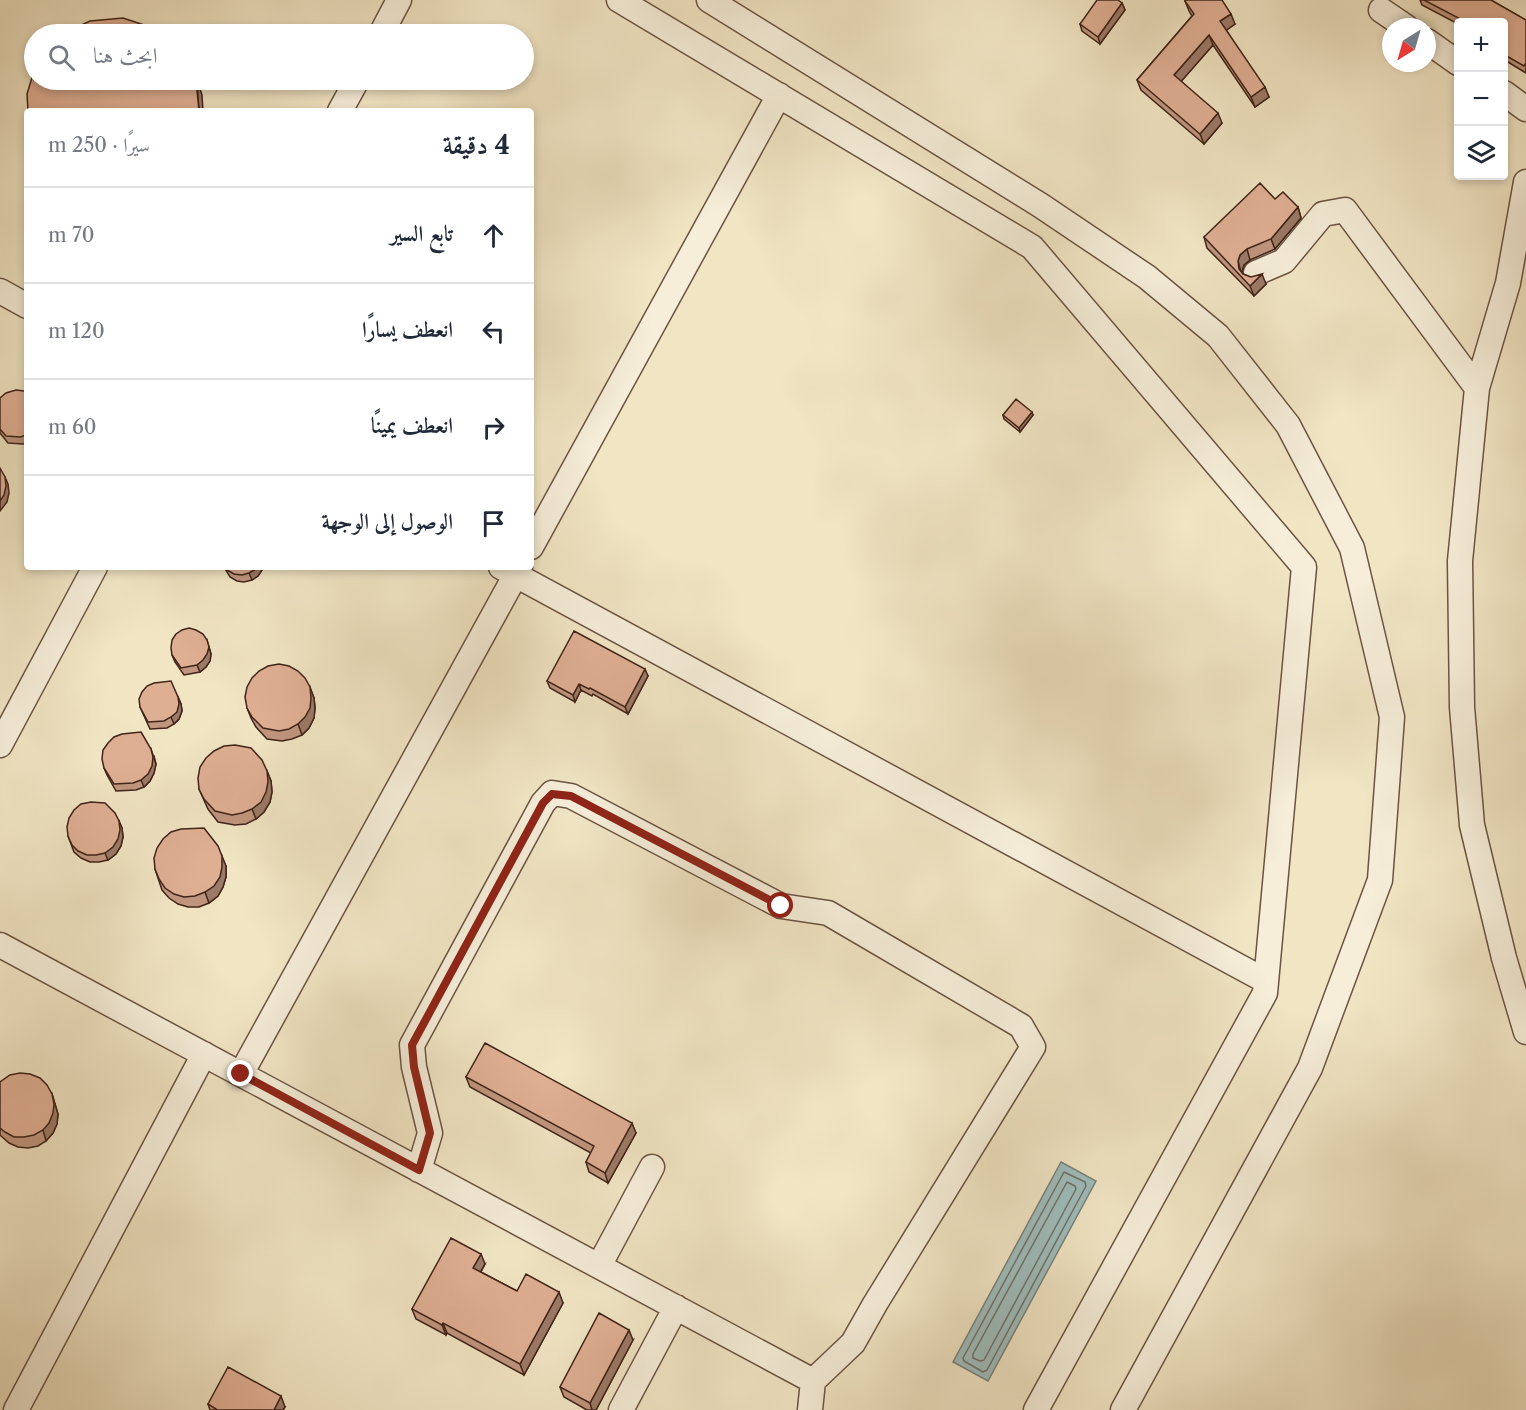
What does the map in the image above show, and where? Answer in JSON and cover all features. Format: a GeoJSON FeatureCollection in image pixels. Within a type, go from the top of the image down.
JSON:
{"type":"FeatureCollection","features":[{"type":"Feature","properties":{"kind":"street"},"geometry":{"type":"LineString","coordinates":[[386,24],[399,0]]}},
{"type":"Feature","properties":{"kind":"street"},"geometry":{"type":"LineString","coordinates":[[619,0],[1032,247],[1304,567],[1265,993],[1036,1410]]}},
{"type":"Feature","properties":{"kind":"street"},"geometry":{"type":"LineString","coordinates":[[709,0],[1040,205],[1147,277],[1218,336],[1288,425],[1352,548],[1392,717],[1380,880],[1310,1068],[1124,1410]]}},
{"type":"Feature","properties":{"kind":"street"},"geometry":{"type":"LineString","coordinates":[[1382,10],[1393,18]]}},
{"type":"Feature","properties":{"kind":"street"},"geometry":{"type":"LineString","coordinates":[[1436,47],[1454,60]]}},
{"type":"Feature","properties":{"kind":"street"},"geometry":{"type":"LineString","coordinates":[[342,108],[352,90]]}},
{"type":"Feature","properties":{"kind":"street"},"geometry":{"type":"LineString","coordinates":[[534,542],[778,95]]}},
{"type":"Feature","properties":{"kind":"street"},"geometry":{"type":"LineString","coordinates":[[1508,96],[1526,109]]}},
{"type":"Feature","properties":{"kind":"street"},"geometry":{"type":"LineString","coordinates":[[1526,182],[1519,256],[1508,282],[1477,388],[1460,561],[1462,707],[1472,825],[1504,958],[1526,1032]]}},
{"type":"Feature","properties":{"kind":"street"},"geometry":{"type":"LineString","coordinates":[[1256,273],[1284,261],[1323,214],[1345,210],[1477,388]]}},
{"type":"Feature","properties":{"kind":"street"},"geometry":{"type":"LineString","coordinates":[[0,291],[24,304]]}},
{"type":"Feature","properties":{"kind":"street"},"geometry":{"type":"LineString","coordinates":[[0,745],[93,570]]}},
{"type":"Feature","properties":{"kind":"street"},"geometry":{"type":"LineString","coordinates":[[241,1074],[512,570],[1266,981]]}},
{"type":"Feature","properties":{"kind":"street"},"geometry":{"type":"LineString","coordinates":[[419,1170],[430,1133],[414,1067],[412,1045],[543,803],[552,794],[571,796],[781,906],[828,913],[1021,1026],[1033,1047],[853,1342],[813,1381],[810,1410]]}},
{"type":"Feature","properties":{"kind":"street"},"geometry":{"type":"LineString","coordinates":[[0,945],[813,1381]]}},
{"type":"Feature","properties":{"kind":"street"},"geometry":{"type":"LineString","coordinates":[[16,1410],[204,1054]]}},
{"type":"Feature","properties":{"kind":"street"},"geometry":{"type":"LineString","coordinates":[[600,1266],[652,1167]]}},
{"type":"Feature","properties":{"kind":"street"},"geometry":{"type":"LineString","coordinates":[[621,1410],[676,1307]]}},
{"type":"Feature","properties":{"kind":"water"},"geometry":{"type":"Polygon","coordinates":[[[1061,1162],[1096,1181],[988,1381],[953,1362],[1061,1162]]]}},
{"type":"Feature","properties":{"kind":"building"},"geometry":{"type":"Polygon","coordinates":[[[1097,0],[1118,0],[1122,3],[1098,37],[1080,24],[1097,0]]]}},
{"type":"Feature","properties":{"kind":"building"},"geometry":{"type":"Polygon","coordinates":[[[1186,0],[1222,0],[1231,14],[1220,21],[1265,87],[1251,97],[1209,35],[1174,75],[1218,113],[1200,134],[1137,80],[1194,14],[1186,0]]]}},
{"type":"Feature","properties":{"kind":"building"},"geometry":{"type":"Polygon","coordinates":[[[1424,0],[1491,0],[1526,20],[1526,63],[1524,66],[1508,57],[1508,18],[1458,18],[1424,0]]]}},
{"type":"Feature","properties":{"kind":"building"},"geometry":{"type":"Polygon","coordinates":[[[123,18],[141,24],[84,24],[90,21],[123,18]]]}},
{"type":"Feature","properties":{"kind":"building"},"geometry":{"type":"Polygon","coordinates":[[[28,90],[197,90],[199,108],[28,108],[28,90]]]}},
{"type":"Feature","properties":{"kind":"building"},"geometry":{"type":"Polygon","coordinates":[[[1260,183],[1275,199],[1283,192],[1298,207],[1271,239],[1247,249],[1240,255],[1239,269],[1243,274],[1251,277],[1262,274],[1250,286],[1204,237],[1260,183]]]}},
{"type":"Feature","properties":{"kind":"building"},"geometry":{"type":"Polygon","coordinates":[[[16,390],[24,391],[24,436],[6,436],[0,429],[0,398],[16,390]]]}},
{"type":"Feature","properties":{"kind":"building"},"geometry":{"type":"Polygon","coordinates":[[[1016,399],[1032,412],[1019,428],[1003,415],[1016,399]]]}},
{"type":"Feature","properties":{"kind":"building"},"geometry":{"type":"Polygon","coordinates":[[[0,468],[5,477],[6,486],[0,501],[0,468]]]}},
{"type":"Feature","properties":{"kind":"building"},"geometry":{"type":"Polygon","coordinates":[[[227,570],[254,570],[242,575],[227,570]]]}},
{"type":"Feature","properties":{"kind":"building"},"geometry":{"type":"Polygon","coordinates":[[[189,628],[203,634],[209,647],[203,660],[197,665],[181,668],[172,655],[172,640],[176,634],[189,628]]]}},
{"type":"Feature","properties":{"kind":"building"},"geometry":{"type":"Polygon","coordinates":[[[574,631],[645,669],[625,707],[579,684],[573,695],[547,681],[574,631]]]}},
{"type":"Feature","properties":{"kind":"building"},"geometry":{"type":"Polygon","coordinates":[[[279,664],[289,666],[305,678],[310,687],[311,698],[310,708],[305,717],[289,729],[279,731],[263,728],[252,717],[245,697],[247,687],[259,671],[279,664]]]}},
{"type":"Feature","properties":{"kind":"building"},"geometry":{"type":"Polygon","coordinates":[[[171,681],[178,697],[177,712],[164,721],[148,722],[140,707],[139,699],[142,692],[154,683],[171,681]]]}},
{"type":"Feature","properties":{"kind":"building"},"geometry":{"type":"Polygon","coordinates":[[[141,732],[153,757],[148,774],[133,783],[114,784],[104,768],[103,750],[114,737],[141,732]]]}},
{"type":"Feature","properties":{"kind":"building"},"geometry":{"type":"Polygon","coordinates":[[[235,745],[251,748],[262,760],[267,771],[268,782],[261,802],[252,809],[232,815],[215,811],[204,799],[199,789],[198,778],[200,767],[206,758],[224,746],[235,745]]]}},
{"type":"Feature","properties":{"kind":"building"},"geometry":{"type":"Polygon","coordinates":[[[105,803],[115,813],[120,830],[113,847],[105,853],[96,855],[87,855],[78,851],[72,845],[67,827],[74,810],[81,804],[105,803]]]}},
{"type":"Feature","properties":{"kind":"building"},"geometry":{"type":"Polygon","coordinates":[[[204,828],[218,846],[222,856],[220,877],[214,886],[195,896],[184,897],[174,894],[165,888],[155,869],[154,858],[157,848],[171,832],[204,828]]]}},
{"type":"Feature","properties":{"kind":"building"},"geometry":{"type":"Polygon","coordinates":[[[485,1043],[632,1123],[605,1173],[586,1162],[594,1146],[466,1077],[485,1043]]]}},
{"type":"Feature","properties":{"kind":"building"},"geometry":{"type":"Polygon","coordinates":[[[20,1073],[40,1078],[52,1094],[54,1104],[49,1123],[43,1130],[34,1135],[14,1137],[0,1128],[0,1082],[10,1075],[20,1073]]]}},
{"type":"Feature","properties":{"kind":"building"},"geometry":{"type":"Polygon","coordinates":[[[451,1238],[481,1254],[473,1268],[517,1291],[526,1274],[559,1292],[520,1364],[412,1309],[451,1238]]]}},
{"type":"Feature","properties":{"kind":"building"},"geometry":{"type":"Polygon","coordinates":[[[599,1313],[629,1330],[590,1403],[560,1387],[599,1313]]]}},
{"type":"Feature","properties":{"kind":"building"},"geometry":{"type":"Polygon","coordinates":[[[228,1367],[281,1396],[274,1410],[215,1410],[208,1404],[228,1367]]]}},
{"type":"Feature","properties":{"kind":"route"},"geometry":{"type":"LineString","coordinates":[[241,1074],[419,1170],[430,1133],[414,1067],[412,1045],[543,803],[552,794],[571,796],[781,906]]}}]}
